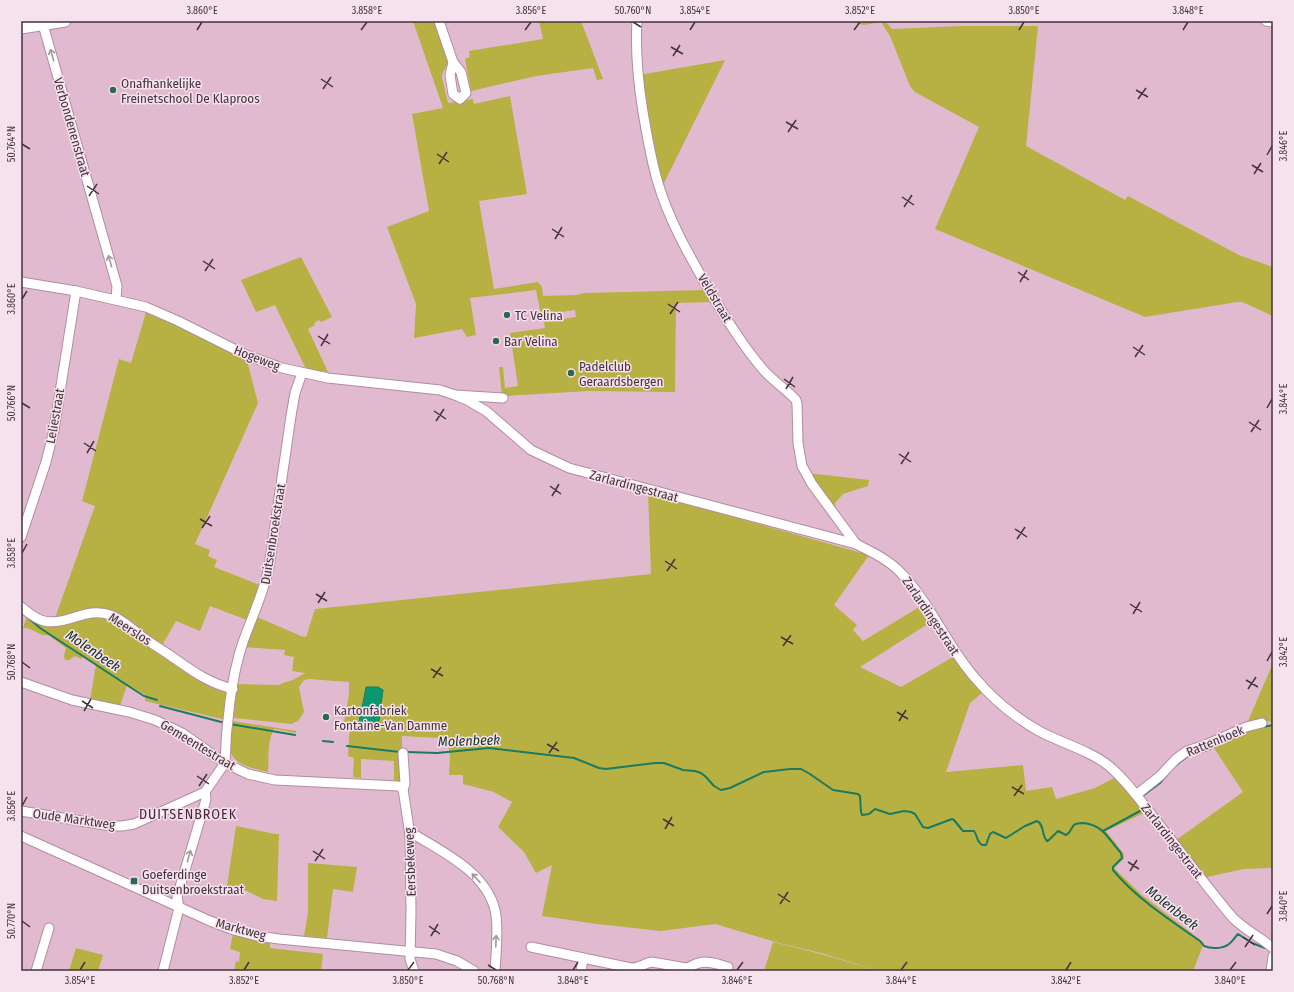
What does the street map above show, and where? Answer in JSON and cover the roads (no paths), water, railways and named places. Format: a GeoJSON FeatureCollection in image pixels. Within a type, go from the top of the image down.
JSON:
{"type":"FeatureCollection","features":[{"type":"Feature","properties":{"kind":"main road"},"geometry":{"type":"LineString","coordinates":[[21,28],[43,23],[65,21]]}},
{"type":"Feature","properties":{"kind":"street"},"geometry":{"type":"LineString","coordinates":[[439,21],[453,62]]}},
{"type":"Feature","properties":{"kind":"street","name":"Veldstraat"},"geometry":{"type":"LineString","coordinates":[[637,21],[636,56],[639,85],[652,164],[664,201],[690,257],[740,341],[772,380],[796,400],[798,443],[802,466],[812,484],[856,544]]}},
{"type":"Feature","properties":{"kind":"street"},"geometry":{"type":"LineString","coordinates":[[1266,21],[1273,22]]}},
{"type":"Feature","properties":{"kind":"street","name":"Verbondenenstraat"},"geometry":{"type":"LineString","coordinates":[[43,23],[117,286],[116,299]]}},
{"type":"Feature","properties":{"kind":"street","name":"Hogeweg"},"geometry":{"type":"LineString","coordinates":[[21,282],[76,291],[146,307],[168,316],[246,356],[302,373],[328,378],[440,390],[455,395],[503,398]]}},
{"type":"Feature","properties":{"kind":"street","name":"Leliestraat"},"geometry":{"type":"LineString","coordinates":[[21,537],[46,462],[54,430],[76,291]]}},
{"type":"Feature","properties":{"kind":"street","name":"Duitsenbroekstraat"},"geometry":{"type":"LineString","coordinates":[[225,763],[228,723],[235,672],[242,644],[266,584],[270,567],[290,416],[295,393],[302,373]]}},
{"type":"Feature","properties":{"kind":"street","name":"Zarlardingestraat"},"geometry":{"type":"LineString","coordinates":[[455,395],[468,400],[486,411],[531,450],[569,468],[856,544],[884,559],[901,572],[927,605],[960,659],[976,679],[1003,704],[1038,730],[1094,756],[1107,765],[1136,795],[1233,918],[1241,926],[1273,948]]}},
{"type":"Feature","properties":{"kind":"street","name":"Meerslos"},"geometry":{"type":"LineString","coordinates":[[21,607],[35,618],[48,622],[59,621],[86,613],[110,614],[204,679],[233,689]]}},
{"type":"Feature","properties":{"kind":"street","name":"Gemeentestraat"},"geometry":{"type":"LineString","coordinates":[[21,682],[72,700],[129,712],[155,720],[182,733],[225,763],[248,774],[275,780],[398,786],[403,789]]}},
{"type":"Feature","properties":{"kind":"street","name":"Rattenhoek"},"geometry":{"type":"LineString","coordinates":[[1136,795],[1160,776],[1176,759],[1187,751],[1205,745],[1246,727],[1262,723]]}},
{"type":"Feature","properties":{"kind":"street","name":"Eersbekeweg"},"geometry":{"type":"LineString","coordinates":[[403,753],[405,784],[403,789],[410,835],[412,912],[410,959],[414,971]]}},
{"type":"Feature","properties":{"kind":"street"},"geometry":{"type":"LineString","coordinates":[[163,970],[179,908],[177,897],[206,799],[205,792],[225,763]]}},
{"type":"Feature","properties":{"kind":"street","name":"Oude Marktweg"},"geometry":{"type":"LineString","coordinates":[[21,811],[111,826],[122,826],[134,824],[205,792]]}},
{"type":"Feature","properties":{"kind":"street"},"geometry":{"type":"LineString","coordinates":[[410,835],[414,835],[461,864],[480,882],[486,890],[496,911],[495,971]]}},
{"type":"Feature","properties":{"kind":"street","name":"Marktweg"},"geometry":{"type":"LineString","coordinates":[[21,836],[179,908],[234,930],[256,936],[279,939],[411,951],[447,957],[474,971]]}},
{"type":"Feature","properties":{"kind":"street"},"geometry":{"type":"LineString","coordinates":[[36,971],[49,928]]}},
{"type":"Feature","properties":{"kind":"street","name":"Zarlardingestraat"},"geometry":{"type":"LineString","coordinates":[[1260,938],[1273,940]]}},
{"type":"Feature","properties":{"kind":"street"},"geometry":{"type":"LineString","coordinates":[[531,947],[631,968],[636,968],[647,962],[686,968],[692,967],[698,963],[707,962],[728,967]]}},
{"type":"Feature","properties":{"kind":"street"},"geometry":{"type":"LineString","coordinates":[[1271,971],[1273,967],[1273,956]]}},
{"type":"Feature","properties":{"kind":"street"},"geometry":{"type":"LineString","coordinates":[[581,971],[583,958]]}},
{"type":"Feature","properties":{"kind":"waterway","name":"Molenbeek"},"geometry":{"type":"LineString","coordinates":[[26,616],[40,628],[133,689],[144,696],[157,700]]}},
{"type":"Feature","properties":{"kind":"waterway","name":"Molenbeek"},"geometry":{"type":"LineString","coordinates":[[160,706],[225,723]]}},
{"type":"Feature","properties":{"kind":"waterway","name":"Molenbeek"},"geometry":{"type":"LineString","coordinates":[[230,724],[295,735]]}},
{"type":"Feature","properties":{"kind":"waterway","name":"Molenbeek"},"geometry":{"type":"LineString","coordinates":[[1262,727],[1273,725]]}},
{"type":"Feature","properties":{"kind":"waterway","name":"Molenbeek"},"geometry":{"type":"LineString","coordinates":[[323,741],[333,742]]}},
{"type":"Feature","properties":{"kind":"waterway","name":"Molenbeek"},"geometry":{"type":"LineString","coordinates":[[1176,765],[1191,754],[1205,751],[1221,743]]}},
{"type":"Feature","properties":{"kind":"waterway","name":"Molenbeek"},"geometry":{"type":"LineString","coordinates":[[347,746],[400,752]]}},
{"type":"Feature","properties":{"kind":"waterway","name":"Molenbeek"},"geometry":{"type":"LineString","coordinates":[[407,752],[437,753],[489,748],[574,758],[599,768],[606,769],[664,763],[683,770],[701,773],[714,786],[721,790],[730,788],[764,772],[801,769],[833,790],[858,794],[860,796],[862,815],[869,814],[875,809],[890,814],[904,811],[911,812],[915,814],[923,827],[928,828],[952,819],[963,831],[974,831],[982,845],[986,845],[990,834],[993,832],[1006,838],[1025,826],[1037,821],[1041,825],[1047,841],[1058,831],[1066,835],[1068,834],[1073,826],[1078,823],[1090,824],[1101,830],[1121,853],[1122,858],[1113,867],[1113,870],[1122,881],[1143,900],[1200,941],[1204,946],[1213,948],[1224,947],[1238,934],[1252,943],[1265,948]]}},
{"type":"Feature","properties":{"kind":"waterway","name":"Molenbeek"},"geometry":{"type":"LineString","coordinates":[[1144,795],[1160,783],[1170,771]]}},
{"type":"Feature","properties":{"kind":"waterway","name":"Molenbeek"},"geometry":{"type":"LineString","coordinates":[[1103,831],[1140,811]]}},
{"type":"Feature","properties":{"kind":"place","name":"Onafhankelijke Freinetschool De Klaproos"},"geometry":{"type":"Point","coordinates":[113,90]}},
{"type":"Feature","properties":{"kind":"place","name":"TC Velina"},"geometry":{"type":"Point","coordinates":[507,315]}},
{"type":"Feature","properties":{"kind":"place","name":"Bar Velina"},"geometry":{"type":"Point","coordinates":[496,341]}},
{"type":"Feature","properties":{"kind":"place","name":"Padelclub Geraardsbergen"},"geometry":{"type":"Point","coordinates":[571,373]}},
{"type":"Feature","properties":{"kind":"place","name":"Kartonfabriek Fontaine-Van Damme"},"geometry":{"type":"Point","coordinates":[326,717]}},
{"type":"Feature","properties":{"kind":"place","name":"Goeferdinge Duitsenbroekstraat"},"geometry":{"type":"Point","coordinates":[134,881]}},
{"type":"Feature","properties":{"kind":"district","name":"DUITSENBROEK"},"geometry":{"type":"Point","coordinates":[188,814]}}]}
